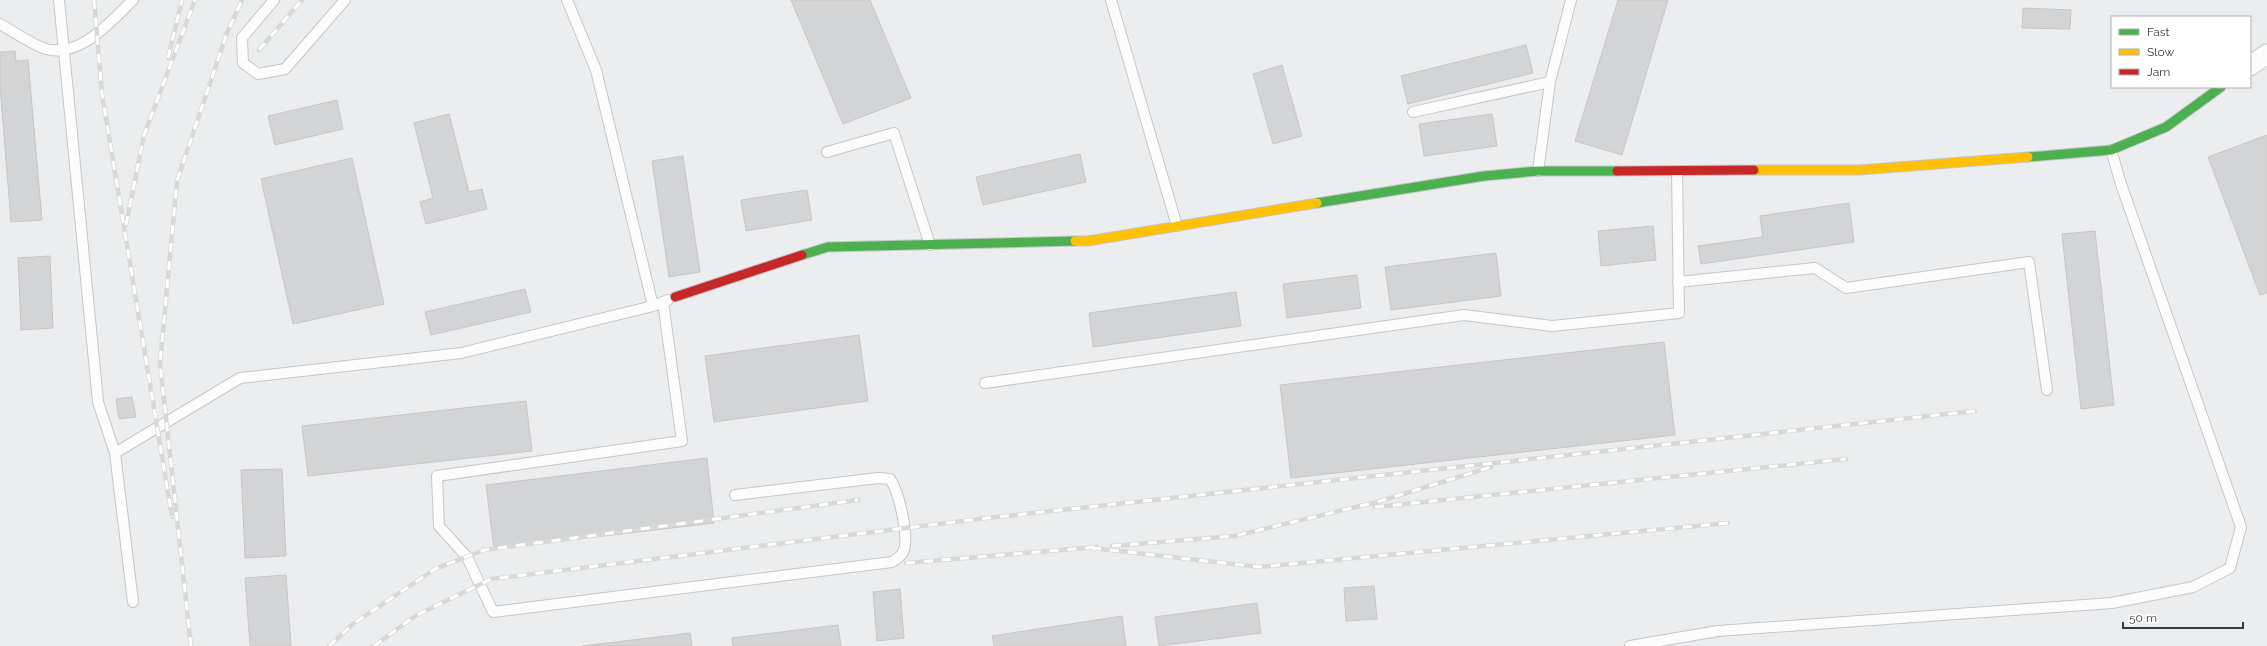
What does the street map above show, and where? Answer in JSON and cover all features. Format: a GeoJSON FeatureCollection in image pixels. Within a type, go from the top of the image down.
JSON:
{"type":"FeatureCollection","features":[{"type":"Feature","properties":{"kind":"street"},"geometry":{"type":"LineString","coordinates":[[2251,65],[2267,54]]}},
{"type":"Feature","properties":{"kind":"street"},"geometry":{"type":"LineString","coordinates":[[675,297],[828,247],[1088,241],[1484,176],[1538,171],[1858,170],[2111,150],[2166,127],[2220,88]]}},
{"type":"Feature","properties":{"kind":"lane"},"geometry":{"type":"LineString","coordinates":[[59,0],[98,402],[115,453],[133,602]]}},
{"type":"Feature","properties":{"kind":"lane"},"geometry":{"type":"LineString","coordinates":[[0,24],[46,49],[64,50],[81,45],[97,34],[133,0]]}},
{"type":"Feature","properties":{"kind":"lane"},"geometry":{"type":"LineString","coordinates":[[274,0],[242,38],[243,63],[258,74],[285,69],[345,0]]}},
{"type":"Feature","properties":{"kind":"lane"},"geometry":{"type":"LineString","coordinates":[[567,0],[596,70],[653,306]]}},
{"type":"Feature","properties":{"kind":"lane"},"geometry":{"type":"LineString","coordinates":[[1111,0],[1177,226]]}},
{"type":"Feature","properties":{"kind":"lane"},"geometry":{"type":"LineString","coordinates":[[1538,171],[1550,82],[1571,0]]}},
{"type":"Feature","properties":{"kind":"lane"},"geometry":{"type":"LineString","coordinates":[[1413,112],[1550,82]]}},
{"type":"Feature","properties":{"kind":"lane"},"geometry":{"type":"LineString","coordinates":[[827,152],[894,133],[930,245]]}},
{"type":"Feature","properties":{"kind":"lane"},"geometry":{"type":"LineString","coordinates":[[1630,646],[1718,631],[2112,603],[2193,587],[2230,568],[2241,527],[2121,184],[2111,150]]}},
{"type":"Feature","properties":{"kind":"lane"},"geometry":{"type":"LineString","coordinates":[[985,383],[1464,315],[1552,326],[1678,313],[1677,170]]}},
{"type":"Feature","properties":{"kind":"lane"},"geometry":{"type":"LineString","coordinates":[[1678,282],[1815,268],[1846,288],[2029,262],[2047,390]]}},
{"type":"Feature","properties":{"kind":"lane"},"geometry":{"type":"LineString","coordinates":[[115,453],[240,378],[461,353],[653,306],[675,297]]}},
{"type":"Feature","properties":{"kind":"lane"},"geometry":{"type":"LineString","coordinates":[[663,302],[682,441],[437,476],[439,526],[467,557],[493,612],[892,562],[902,554],[906,540],[896,488],[890,479],[878,478],[735,495]]}},
{"type":"Feature","properties":{"kind":"building"},"geometry":{"type":"Polygon","coordinates":[[[791,0],[870,0],[911,98],[843,124],[791,0]]]}},
{"type":"Feature","properties":{"kind":"building"},"geometry":{"type":"Polygon","coordinates":[[[1618,0],[1668,0],[1622,155],[1575,141],[1618,0]]]}},
{"type":"Feature","properties":{"kind":"building"},"geometry":{"type":"Polygon","coordinates":[[[2023,8],[2071,10],[2070,29],[2022,28],[2023,8]]]}},
{"type":"Feature","properties":{"kind":"building"},"geometry":{"type":"Polygon","coordinates":[[[1526,45],[1533,73],[1408,104],[1401,76],[1526,45]]]}},
{"type":"Feature","properties":{"kind":"building"},"geometry":{"type":"Polygon","coordinates":[[[15,51],[16,61],[28,60],[42,220],[11,222],[0,86],[0,52],[15,51]]]}},
{"type":"Feature","properties":{"kind":"building"},"geometry":{"type":"Polygon","coordinates":[[[1282,65],[1302,136],[1273,144],[1253,74],[1282,65]]]}},
{"type":"Feature","properties":{"kind":"building"},"geometry":{"type":"Polygon","coordinates":[[[337,100],[343,129],[275,145],[268,116],[337,100]]]}},
{"type":"Feature","properties":{"kind":"building"},"geometry":{"type":"Polygon","coordinates":[[[449,114],[469,192],[482,189],[487,209],[426,224],[420,202],[433,198],[414,123],[449,114]]]}},
{"type":"Feature","properties":{"kind":"building"},"geometry":{"type":"Polygon","coordinates":[[[1492,114],[1497,146],[1424,156],[1419,124],[1492,114]]]}},
{"type":"Feature","properties":{"kind":"building"},"geometry":{"type":"Polygon","coordinates":[[[2267,135],[2267,293],[2260,295],[2208,157],[2267,135]]]}},
{"type":"Feature","properties":{"kind":"building"},"geometry":{"type":"Polygon","coordinates":[[[1080,154],[1086,182],[983,205],[976,177],[1080,154]]]}},
{"type":"Feature","properties":{"kind":"building"},"geometry":{"type":"Polygon","coordinates":[[[683,156],[700,272],[669,277],[652,161],[683,156]]]}},
{"type":"Feature","properties":{"kind":"building"},"geometry":{"type":"Polygon","coordinates":[[[352,158],[384,304],[293,324],[261,179],[352,158]]]}},
{"type":"Feature","properties":{"kind":"building"},"geometry":{"type":"Polygon","coordinates":[[[807,190],[812,220],[746,231],[741,200],[807,190]]]}},
{"type":"Feature","properties":{"kind":"building"},"geometry":{"type":"Polygon","coordinates":[[[1849,203],[1854,242],[1701,264],[1698,246],[1763,237],[1760,216],[1849,203]]]}},
{"type":"Feature","properties":{"kind":"building"},"geometry":{"type":"Polygon","coordinates":[[[1653,226],[1656,260],[1601,266],[1598,231],[1653,226]]]}},
{"type":"Feature","properties":{"kind":"building"},"geometry":{"type":"Polygon","coordinates":[[[2095,231],[2114,405],[2081,409],[2062,234],[2095,231]]]}},
{"type":"Feature","properties":{"kind":"building"},"geometry":{"type":"Polygon","coordinates":[[[1496,253],[1501,296],[1391,310],[1385,267],[1496,253]]]}},
{"type":"Feature","properties":{"kind":"building"},"geometry":{"type":"Polygon","coordinates":[[[50,256],[53,328],[21,330],[18,258],[50,256]]]}},
{"type":"Feature","properties":{"kind":"building"},"geometry":{"type":"Polygon","coordinates":[[[1357,275],[1361,308],[1287,318],[1283,284],[1357,275]]]}},
{"type":"Feature","properties":{"kind":"building"},"geometry":{"type":"Polygon","coordinates":[[[525,289],[531,312],[431,335],[425,312],[525,289]]]}},
{"type":"Feature","properties":{"kind":"building"},"geometry":{"type":"Polygon","coordinates":[[[1236,292],[1241,326],[1093,347],[1089,313],[1236,292]]]}},
{"type":"Feature","properties":{"kind":"building"},"geometry":{"type":"Polygon","coordinates":[[[859,335],[868,401],[714,422],[705,356],[859,335]]]}},
{"type":"Feature","properties":{"kind":"building"},"geometry":{"type":"Polygon","coordinates":[[[1664,342],[1675,435],[1291,478],[1280,385],[1664,342]]]}},
{"type":"Feature","properties":{"kind":"building"},"geometry":{"type":"Polygon","coordinates":[[[132,397],[136,417],[119,419],[116,399],[132,397]]]}},
{"type":"Feature","properties":{"kind":"building"},"geometry":{"type":"Polygon","coordinates":[[[526,401],[532,451],[308,476],[302,426],[526,401]]]}},
{"type":"Feature","properties":{"kind":"building"},"geometry":{"type":"Polygon","coordinates":[[[707,458],[714,523],[494,549],[486,485],[707,458]]]}},
{"type":"Feature","properties":{"kind":"building"},"geometry":{"type":"Polygon","coordinates":[[[282,469],[286,556],[245,558],[241,470],[282,469]]]}},
{"type":"Feature","properties":{"kind":"building"},"geometry":{"type":"Polygon","coordinates":[[[286,575],[291,646],[250,646],[245,578],[286,575]]]}},
{"type":"Feature","properties":{"kind":"building"},"geometry":{"type":"Polygon","coordinates":[[[1374,586],[1377,619],[1346,621],[1344,588],[1374,586]]]}},
{"type":"Feature","properties":{"kind":"building"},"geometry":{"type":"Polygon","coordinates":[[[900,589],[904,638],[877,641],[873,592],[900,589]]]}},
{"type":"Feature","properties":{"kind":"building"},"geometry":{"type":"Polygon","coordinates":[[[1257,603],[1261,633],[1159,646],[1155,617],[1257,603]]]}},
{"type":"Feature","properties":{"kind":"building"},"geometry":{"type":"Polygon","coordinates":[[[1122,616],[1126,646],[994,646],[992,636],[1122,616]]]}},
{"type":"Feature","properties":{"kind":"building"},"geometry":{"type":"Polygon","coordinates":[[[838,625],[841,646],[733,646],[732,638],[838,625]]]}},
{"type":"Feature","properties":{"kind":"building"},"geometry":{"type":"Polygon","coordinates":[[[690,633],[692,646],[582,646],[690,633]]]}},
{"type":"Feature","properties":{"kind":"railway"},"geometry":{"type":"LineString","coordinates":[[94,0],[102,94],[172,517]]}},
{"type":"Feature","properties":{"kind":"railway"},"geometry":{"type":"LineString","coordinates":[[168,58],[182,0]]}},
{"type":"Feature","properties":{"kind":"railway"},"geometry":{"type":"LineString","coordinates":[[126,225],[144,135],[195,0]]}},
{"type":"Feature","properties":{"kind":"railway"},"geometry":{"type":"LineString","coordinates":[[191,646],[160,363],[177,181],[227,33],[242,0]]}},
{"type":"Feature","properties":{"kind":"railway"},"geometry":{"type":"LineString","coordinates":[[259,50],[302,0]]}},
{"type":"Feature","properties":{"kind":"railway"},"geometry":{"type":"LineString","coordinates":[[374,646],[415,616],[491,579],[987,518],[1975,411]]}},
{"type":"Feature","properties":{"kind":"railway"},"geometry":{"type":"LineString","coordinates":[[1375,507],[1846,459]]}},
{"type":"Feature","properties":{"kind":"railway"},"geometry":{"type":"LineString","coordinates":[[1112,546],[1234,536],[1377,502],[1491,467]]}},
{"type":"Feature","properties":{"kind":"railway"},"geometry":{"type":"LineString","coordinates":[[329,646],[353,624],[435,569],[484,550],[858,500]]}},
{"type":"Feature","properties":{"kind":"railway"},"geometry":{"type":"LineString","coordinates":[[1092,548],[1259,567],[1728,523]]}},
{"type":"Feature","properties":{"kind":"railway"},"geometry":{"type":"LineString","coordinates":[[906,563],[1097,547]]}},
{"type":"Feature","properties":{"kind":"traffic: fast"},"geometry":{"type":"LineString","coordinates":[[2028,157],[2111,150],[2166,127],[2220,88]]}},
{"type":"Feature","properties":{"kind":"traffic: fast"},"geometry":{"type":"LineString","coordinates":[[1317,203],[1484,176],[1538,171],[1617,171]]}},
{"type":"Feature","properties":{"kind":"traffic: fast"},"geometry":{"type":"LineString","coordinates":[[802,255],[828,247],[1075,241]]}},
{"type":"Feature","properties":{"kind":"traffic: slow"},"geometry":{"type":"LineString","coordinates":[[1754,170],[1859,170],[2028,157]]}},
{"type":"Feature","properties":{"kind":"traffic: slow"},"geometry":{"type":"LineString","coordinates":[[1075,241],[1088,241],[1317,203]]}},
{"type":"Feature","properties":{"kind":"traffic: jam"},"geometry":{"type":"LineString","coordinates":[[1617,171],[1754,170]]}},
{"type":"Feature","properties":{"kind":"traffic: jam"},"geometry":{"type":"LineString","coordinates":[[675,297],[802,255]]}}]}
